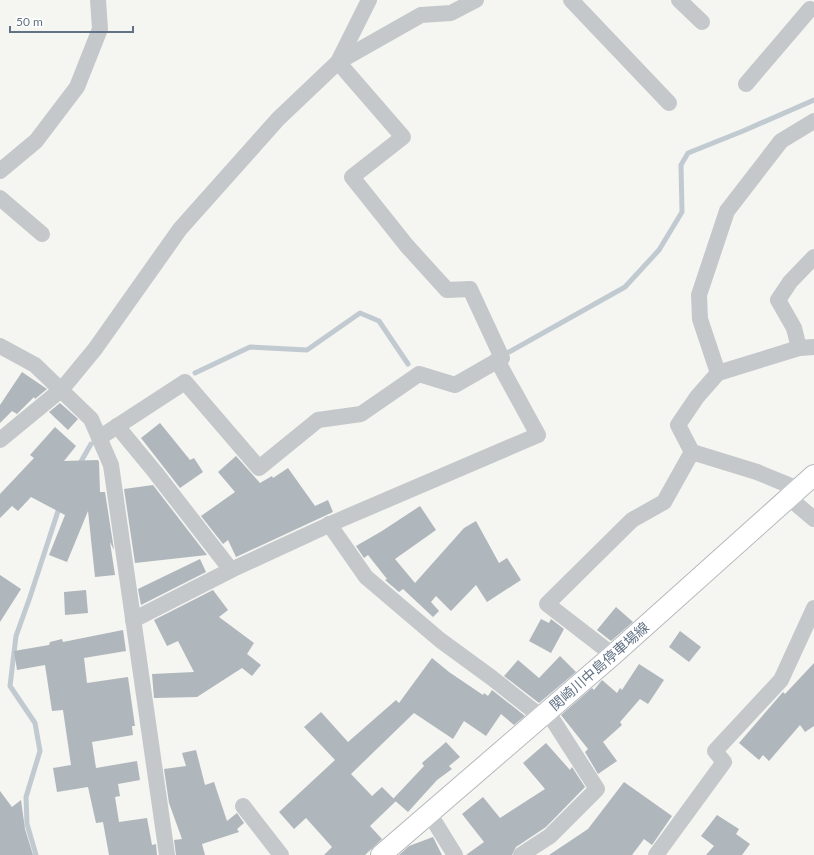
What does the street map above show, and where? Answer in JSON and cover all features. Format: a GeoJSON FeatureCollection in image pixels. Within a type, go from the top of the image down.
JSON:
{"type":"FeatureCollection","features":[{"type":"Feature","properties":{"kind":"main road","name":"関崎川中島停車場線"},"geometry":{"type":"LineString","coordinates":[[381,855],[613,655],[814,475]]}},
{"type":"Feature","properties":{"kind":"street"},"geometry":{"type":"LineString","coordinates":[[0,170],[36,141],[77,87],[100,29],[98,0]]}},
{"type":"Feature","properties":{"kind":"street"},"geometry":{"type":"LineString","coordinates":[[338,62],[369,0]]}},
{"type":"Feature","properties":{"kind":"street"},"geometry":{"type":"LineString","coordinates":[[0,440],[62,389],[95,349],[180,229],[278,119],[338,62],[421,15],[451,13],[476,0]]}},
{"type":"Feature","properties":{"kind":"street"},"geometry":{"type":"LineString","coordinates":[[571,0],[668,103]]}},
{"type":"Feature","properties":{"kind":"street"},"geometry":{"type":"LineString","coordinates":[[679,0],[702,22]]}},
{"type":"Feature","properties":{"kind":"street"},"geometry":{"type":"LineString","coordinates":[[746,84],[808,8]]}},
{"type":"Feature","properties":{"kind":"street"},"geometry":{"type":"LineString","coordinates":[[100,438],[185,382],[260,468],[318,420],[361,414],[419,374],[455,385],[502,358],[470,289],[447,290],[407,246],[352,177],[403,137],[338,62]]}},
{"type":"Feature","properties":{"kind":"street"},"geometry":{"type":"LineString","coordinates":[[718,373],[700,319],[699,295],[727,211],[781,141],[814,121]]}},
{"type":"Feature","properties":{"kind":"street"},"geometry":{"type":"LineString","coordinates":[[0,198],[42,234]]}},
{"type":"Feature","properties":{"kind":"street"},"geometry":{"type":"LineString","coordinates":[[814,257],[790,282],[778,300],[807,347],[718,373],[697,397],[678,425],[692,452],[757,472],[794,494],[814,519]]}},
{"type":"Feature","properties":{"kind":"street"},"geometry":{"type":"LineString","coordinates":[[0,346],[35,365],[62,389],[91,419],[111,465],[167,855]]}},
{"type":"Feature","properties":{"kind":"street"},"geometry":{"type":"LineString","coordinates":[[133,620],[230,570],[329,524],[538,435],[497,360]]}},
{"type":"Feature","properties":{"kind":"street"},"geometry":{"type":"LineString","coordinates":[[117,426],[155,472],[230,570]]}},
{"type":"Feature","properties":{"kind":"street"},"geometry":{"type":"LineString","coordinates":[[613,655],[547,604],[632,520],[664,502],[692,452]]}},
{"type":"Feature","properties":{"kind":"street"},"geometry":{"type":"LineString","coordinates":[[329,524],[366,577],[440,640],[492,678],[544,713],[597,789],[550,836],[521,855]]}},
{"type":"Feature","properties":{"kind":"street"},"geometry":{"type":"LineString","coordinates":[[656,855],[724,762],[715,751],[781,680],[814,608]]}},
{"type":"Feature","properties":{"kind":"street"},"geometry":{"type":"LineString","coordinates":[[243,806],[281,855]]}},
{"type":"Feature","properties":{"kind":"street"},"geometry":{"type":"LineString","coordinates":[[429,813],[455,855]]}},
{"type":"Feature","properties":{"kind":"building"},"geometry":{"type":"Polygon","coordinates":[[[22,372],[47,389],[35,399],[34,397],[17,414],[12,411],[0,423],[0,405],[22,372]]]}},
{"type":"Feature","properties":{"kind":"building"},"geometry":{"type":"Polygon","coordinates":[[[60,403],[78,419],[68,430],[49,412],[60,403]]]}},
{"type":"Feature","properties":{"kind":"building"},"geometry":{"type":"Polygon","coordinates":[[[160,423],[190,460],[194,458],[203,472],[180,488],[141,438],[160,423]]]}},
{"type":"Feature","properties":{"kind":"building"},"geometry":{"type":"Polygon","coordinates":[[[55,427],[76,446],[64,461],[98,460],[99,462],[100,492],[105,492],[114,550],[110,542],[115,575],[95,577],[88,511],[67,562],[49,555],[65,515],[31,497],[18,511],[12,506],[0,518],[0,494],[34,458],[30,455],[55,427]]]}},
{"type":"Feature","properties":{"kind":"building"},"geometry":{"type":"Polygon","coordinates":[[[236,456],[260,483],[272,476],[273,478],[288,468],[315,506],[328,500],[333,512],[236,557],[228,540],[223,544],[201,516],[235,492],[218,472],[236,456]]]}},
{"type":"Feature","properties":{"kind":"building"},"geometry":{"type":"Polygon","coordinates":[[[153,485],[207,555],[135,563],[124,489],[153,485]]]}},
{"type":"Feature","properties":{"kind":"building"},"geometry":{"type":"Polygon","coordinates":[[[420,506],[436,530],[395,559],[415,583],[464,528],[476,521],[499,563],[507,558],[521,580],[487,602],[476,585],[451,611],[436,596],[431,602],[439,611],[433,617],[403,589],[399,592],[385,580],[387,579],[368,555],[364,558],[356,546],[420,506]]]}},
{"type":"Feature","properties":{"kind":"building"},"geometry":{"type":"Polygon","coordinates":[[[200,559],[206,572],[141,605],[138,589],[200,559]]]}},
{"type":"Feature","properties":{"kind":"building"},"geometry":{"type":"Polygon","coordinates":[[[0,575],[21,589],[0,622],[0,575]]]}},
{"type":"Feature","properties":{"kind":"building"},"geometry":{"type":"Polygon","coordinates":[[[86,590],[88,613],[65,615],[64,592],[86,590]]]}},
{"type":"Feature","properties":{"kind":"building"},"geometry":{"type":"Polygon","coordinates":[[[213,590],[228,610],[219,617],[254,643],[247,654],[261,665],[252,676],[242,668],[197,697],[154,698],[152,674],[194,672],[178,641],[167,646],[154,620],[213,590]]]}},
{"type":"Feature","properties":{"kind":"building"},"geometry":{"type":"Polygon","coordinates":[[[616,607],[633,622],[611,641],[597,630],[616,607]]]}},
{"type":"Feature","properties":{"kind":"building"},"geometry":{"type":"Polygon","coordinates":[[[541,619],[549,623],[551,619],[564,629],[551,653],[529,641],[541,619]]]}},
{"type":"Feature","properties":{"kind":"building"},"geometry":{"type":"Polygon","coordinates":[[[123,630],[126,651],[84,658],[87,683],[128,677],[135,726],[132,726],[133,735],[92,742],[96,768],[137,761],[140,780],[118,784],[120,796],[115,797],[119,822],[147,818],[152,845],[156,844],[157,855],[109,855],[103,822],[96,823],[88,787],[57,792],[53,768],[71,765],[63,710],[52,711],[45,665],[17,670],[14,651],[49,645],[50,642],[62,639],[63,642],[123,630]]]}},
{"type":"Feature","properties":{"kind":"building"},"geometry":{"type":"Polygon","coordinates":[[[680,631],[701,647],[689,662],[669,647],[680,631]]]}},
{"type":"Feature","properties":{"kind":"building"},"geometry":{"type":"Polygon","coordinates":[[[560,656],[576,672],[539,703],[504,676],[518,660],[539,678],[560,656]]]}},
{"type":"Feature","properties":{"kind":"building"},"geometry":{"type":"Polygon","coordinates":[[[432,658],[449,672],[483,695],[484,693],[488,696],[492,690],[525,716],[514,725],[501,714],[486,736],[464,721],[453,739],[414,713],[351,774],[372,796],[382,787],[396,801],[370,826],[382,839],[365,855],[324,855],[332,847],[306,818],[294,829],[279,812],[335,760],[304,727],[321,712],[348,742],[396,700],[399,703],[432,658]]]}},
{"type":"Feature","properties":{"kind":"building"},"geometry":{"type":"Polygon","coordinates":[[[814,663],[814,726],[805,732],[800,725],[769,761],[763,755],[759,760],[739,743],[783,692],[785,694],[814,663]]]}},
{"type":"Feature","properties":{"kind":"building"},"geometry":{"type":"Polygon","coordinates":[[[639,664],[664,680],[648,704],[640,699],[620,722],[622,725],[603,742],[617,761],[598,774],[585,752],[588,749],[561,715],[592,688],[594,690],[602,680],[617,693],[620,688],[622,690],[639,664]]]}},
{"type":"Feature","properties":{"kind":"building"},"geometry":{"type":"Polygon","coordinates":[[[446,742],[460,757],[449,766],[452,769],[437,780],[408,812],[393,799],[424,766],[422,763],[446,742]]]}},
{"type":"Feature","properties":{"kind":"building"},"geometry":{"type":"Polygon","coordinates":[[[546,743],[570,770],[572,767],[585,787],[546,827],[516,847],[512,855],[466,855],[484,842],[462,814],[483,797],[500,818],[545,789],[523,763],[546,743]]]}},
{"type":"Feature","properties":{"kind":"building"},"geometry":{"type":"Polygon","coordinates":[[[196,750],[205,785],[214,782],[227,821],[237,813],[244,823],[237,829],[239,832],[202,844],[205,855],[176,855],[174,840],[182,839],[169,803],[164,769],[186,766],[182,753],[196,750]]]}},
{"type":"Feature","properties":{"kind":"building"},"geometry":{"type":"Polygon","coordinates":[[[624,782],[672,816],[652,845],[644,839],[632,855],[549,855],[588,829],[624,782]]]}},
{"type":"Feature","properties":{"kind":"building"},"geometry":{"type":"Polygon","coordinates":[[[0,791],[12,807],[21,800],[25,829],[33,855],[0,855],[0,791]]]}},
{"type":"Feature","properties":{"kind":"building"},"geometry":{"type":"Polygon","coordinates":[[[717,815],[739,829],[736,834],[750,844],[742,855],[706,855],[714,846],[701,836],[717,815]]]}},
{"type":"Feature","properties":{"kind":"building"},"geometry":{"type":"Polygon","coordinates":[[[433,837],[442,855],[399,855],[409,846],[433,837]]]}},
{"type":"Feature","properties":{"kind":"waterway"},"geometry":{"type":"LineString","coordinates":[[509,352],[625,287],[659,250],[682,212],[681,165],[688,153],[814,100]]}},
{"type":"Feature","properties":{"kind":"waterway"},"geometry":{"type":"LineString","coordinates":[[195,373],[250,347],[307,350],[360,313],[379,321],[408,364]]}},
{"type":"Feature","properties":{"kind":"waterway"},"geometry":{"type":"LineString","coordinates":[[79,465],[91,444]]}},
{"type":"Feature","properties":{"kind":"waterway"},"geometry":{"type":"LineString","coordinates":[[36,855],[27,824],[26,797],[40,751],[35,723],[10,686],[16,636],[60,505]]}}]}
